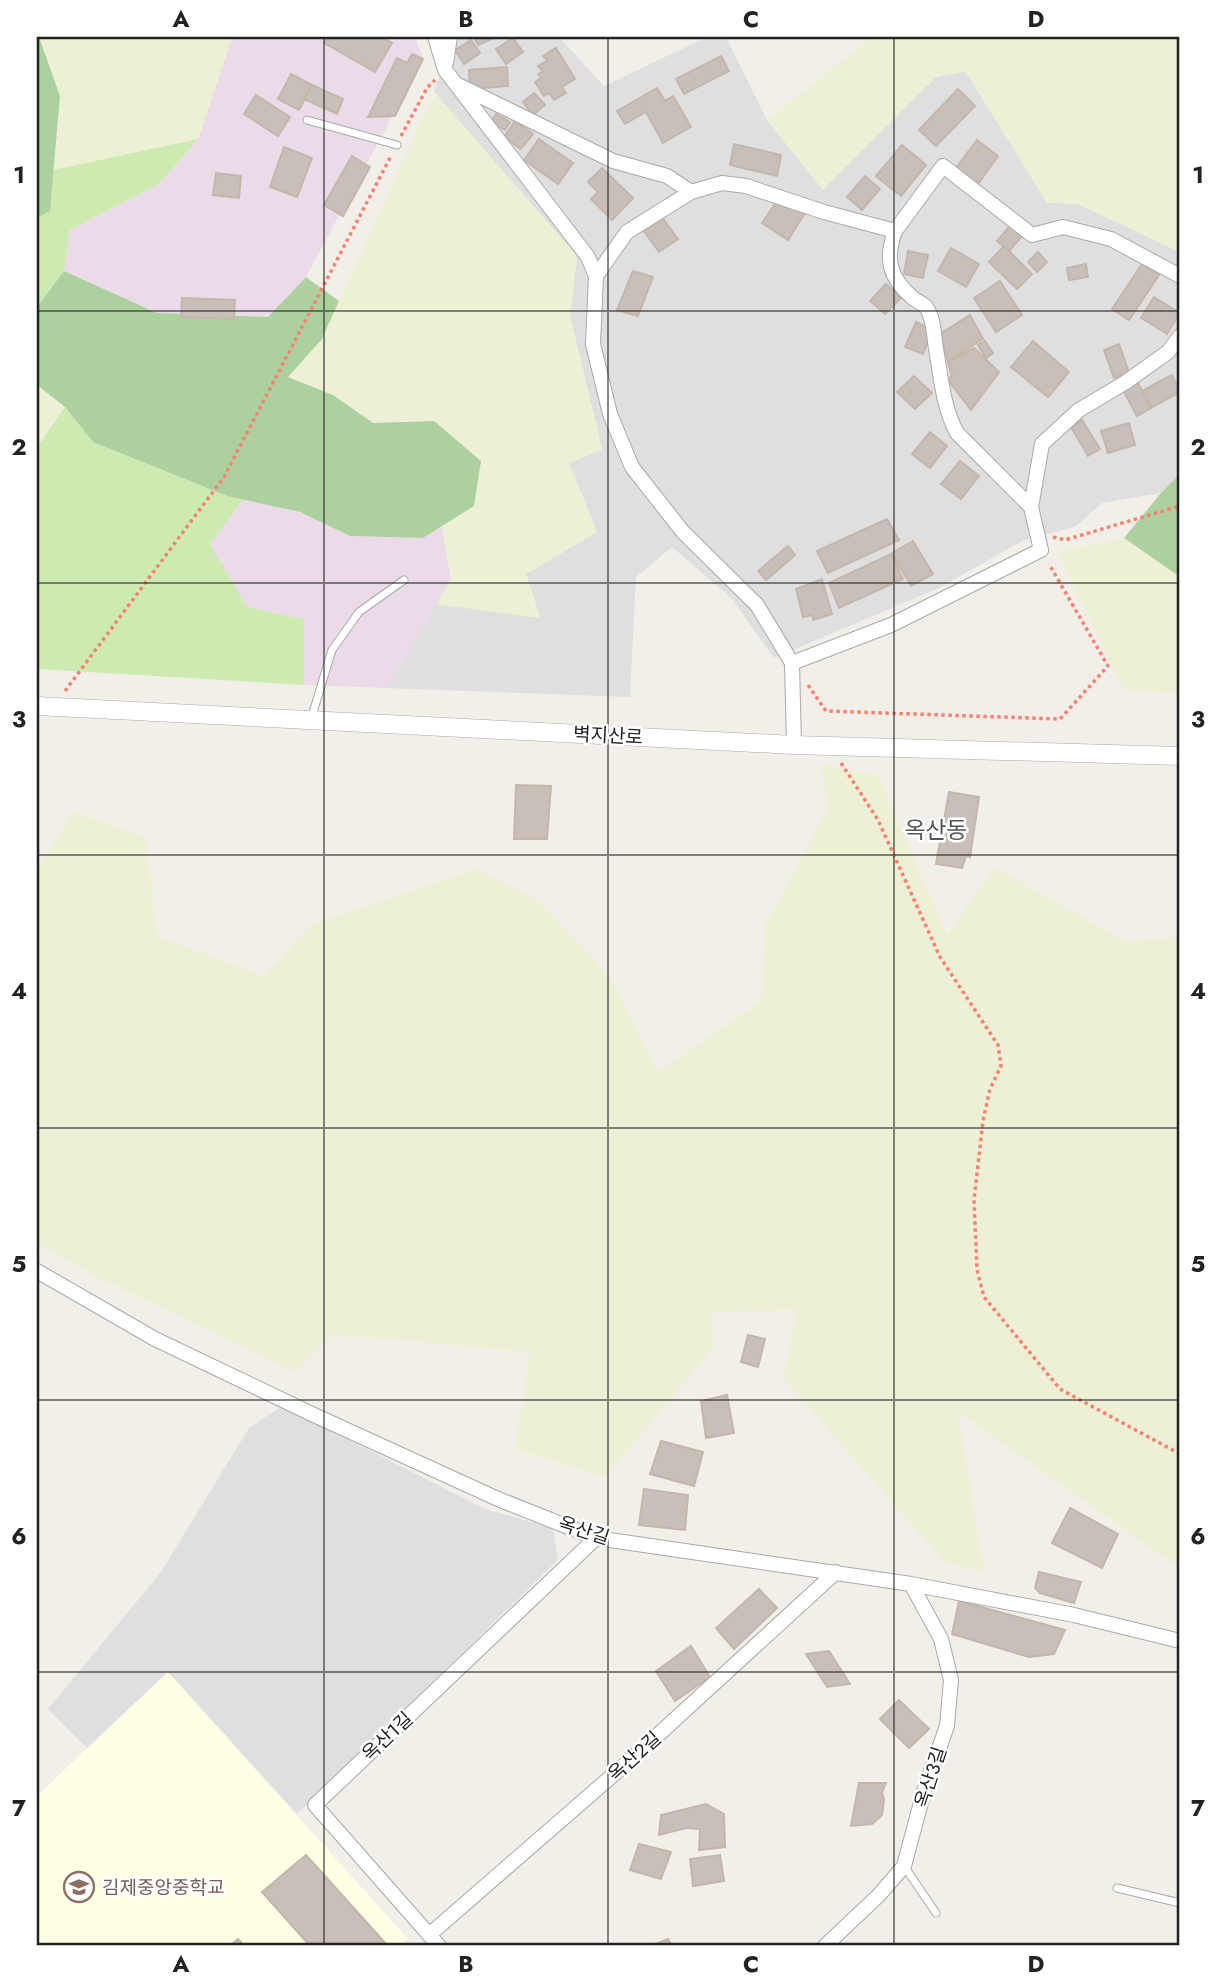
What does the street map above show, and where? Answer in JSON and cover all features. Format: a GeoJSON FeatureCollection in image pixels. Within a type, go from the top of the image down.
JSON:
{"type":"FeatureCollection","features":[{"type":"Feature","properties":{"kind":"street"},"geometry":{"type":"LineString","coordinates":[[435,37],[445,71],[588,257],[596,276],[593,344],[610,414],[632,467],[683,532],[757,605],[792,663],[794,745]]}},
{"type":"Feature","properties":{"kind":"street"},"geometry":{"type":"LineString","coordinates":[[445,71],[450,37]]}},
{"type":"Feature","properties":{"kind":"street"},"geometry":{"type":"LineString","coordinates":[[455,84],[613,161],[667,176],[691,192]]}},
{"type":"Feature","properties":{"kind":"street"},"geometry":{"type":"LineString","coordinates":[[1031,507],[957,433],[950,421],[934,332],[926,306],[912,298],[890,269],[889,246],[895,231],[943,166],[1032,235],[1063,227],[1111,239],[1180,276]]}},
{"type":"Feature","properties":{"kind":"street"},"geometry":{"type":"LineString","coordinates":[[596,276],[627,232],[691,192],[722,183],[746,186],[824,212],[895,231]]}},
{"type":"Feature","properties":{"kind":"street"},"geometry":{"type":"LineString","coordinates":[[792,663],[891,625],[1041,550],[1031,507],[1042,444],[1079,410],[1126,382],[1168,352],[1180,336]]}},
{"type":"Feature","properties":{"kind":"street","name":"벽지산로"},"geometry":{"type":"LineString","coordinates":[[45,706],[794,745],[1180,756]]}},
{"type":"Feature","properties":{"kind":"street","name":"옥산길"},"geometry":{"type":"LineString","coordinates":[[37,1271],[155,1339],[302,1410],[498,1499],[596,1538],[911,1584],[1074,1615],[1180,1640]]}},
{"type":"Feature","properties":{"kind":"street","name":"옥산1길"},"geometry":{"type":"LineString","coordinates":[[439,1946],[315,1805],[596,1538]]}},
{"type":"Feature","properties":{"kind":"street","name":"옥산2길"},"geometry":{"type":"LineString","coordinates":[[429,1935],[636,1755],[836,1572]]}},
{"type":"Feature","properties":{"kind":"street","name":"옥산3길"},"geometry":{"type":"LineString","coordinates":[[825,1946],[869,1905],[904,1866],[924,1791],[947,1726],[951,1680],[941,1639],[911,1584]]}},
{"type":"Feature","properties":{"kind":"lane"},"geometry":{"type":"LineString","coordinates":[[307,120],[397,145]]}},
{"type":"Feature","properties":{"kind":"lane"},"geometry":{"type":"LineString","coordinates":[[311,720],[332,650],[359,612],[404,580]]}},
{"type":"Feature","properties":{"kind":"lane"},"geometry":{"type":"LineString","coordinates":[[904,1866],[936,1913]]}},
{"type":"Feature","properties":{"kind":"lane"},"geometry":{"type":"LineString","coordinates":[[1117,1888],[1180,1903]]}},
{"type":"Feature","properties":{"kind":"path"},"geometry":{"type":"LineString","coordinates":[[45,706],[224,477],[427,88],[445,71]]}},
{"type":"Feature","properties":{"kind":"path"},"geometry":{"type":"LineString","coordinates":[[1037,533],[1065,540],[1180,506]]}},
{"type":"Feature","properties":{"kind":"path"},"geometry":{"type":"LineString","coordinates":[[792,663],[826,710],[1060,719],[1108,666],[1041,550]]}},
{"type":"Feature","properties":{"kind":"path"},"geometry":{"type":"LineString","coordinates":[[831,746],[878,820],[940,957],[998,1045],[1001,1066],[990,1089],[983,1121],[974,1200],[977,1270],[984,1297],[1060,1389],[1180,1454]]}},
{"type":"Feature","properties":{"kind":"shaded area"},"geometry":{"type":"Polygon","coordinates":[[[39,37],[232,37],[198,139],[53,170],[60,96],[39,37]]]}},
{"type":"Feature","properties":{"kind":"shaded area"},"geometry":{"type":"Polygon","coordinates":[[[232,37],[415,37],[423,59],[306,277],[268,317],[157,313],[64,271],[70,230],[159,184],[198,139],[232,37]]]}},
{"type":"Feature","properties":{"kind":"shaded area"},"geometry":{"type":"Polygon","coordinates":[[[452,37],[559,37],[604,86],[707,37],[726,37],[767,120],[823,189],[936,77],[966,71],[1047,202],[1078,204],[1180,252],[1180,474],[1161,493],[1102,503],[1075,527],[1024,540],[941,587],[774,658],[732,599],[672,547],[636,577],[630,697],[386,688],[436,604],[540,617],[526,574],[597,532],[569,463],[602,449],[570,316],[577,257],[434,92],[452,37]]]}},
{"type":"Feature","properties":{"kind":"shaded area"},"geometry":{"type":"Polygon","coordinates":[[[872,37],[1180,37],[1180,252],[1078,204],[1047,203],[965,71],[936,77],[823,190],[767,120],[872,37]]]}},
{"type":"Feature","properties":{"kind":"shaded area"},"geometry":{"type":"Polygon","coordinates":[[[434,92],[577,256],[570,316],[602,450],[569,463],[597,532],[526,574],[540,618],[436,604],[451,580],[442,527],[474,506],[434,421],[373,423],[333,395],[288,376],[326,331],[434,92]]]}},
{"type":"Feature","properties":{"kind":"shaded area"},"geometry":{"type":"Polygon","coordinates":[[[37,385],[65,407],[37,447],[37,385]]]}},
{"type":"Feature","properties":{"kind":"shaded area"},"geometry":{"type":"Polygon","coordinates":[[[243,499],[300,512],[350,536],[422,538],[442,527],[451,580],[386,688],[304,685],[304,619],[247,607],[209,544],[243,499]]]}},
{"type":"Feature","properties":{"kind":"shaded area"},"geometry":{"type":"Polygon","coordinates":[[[1124,538],[1180,577],[1180,694],[1123,689],[1057,552],[1124,538]]]}},
{"type":"Feature","properties":{"kind":"shaded area"},"geometry":{"type":"Polygon","coordinates":[[[821,765],[878,775],[947,936],[994,867],[1127,942],[1180,936],[1180,1569],[958,1412],[984,1572],[944,1562],[784,1379],[796,1310],[711,1312],[714,1347],[605,1477],[515,1449],[530,1352],[332,1334],[296,1372],[103,1280],[37,1244],[37,871],[73,811],[145,837],[157,936],[263,976],[312,925],[476,869],[539,901],[611,978],[658,1072],[761,1001],[765,926],[828,808],[821,765]]]}},
{"type":"Feature","properties":{"kind":"shaded area"},"geometry":{"type":"Polygon","coordinates":[[[282,1406],[485,1509],[553,1528],[558,1560],[297,1814],[168,1672],[87,1748],[48,1709],[161,1572],[249,1428],[282,1406]]]}},
{"type":"Feature","properties":{"kind":"shaded area","name":"김제중앙중학교"},"geometry":{"type":"Polygon","coordinates":[[[168,1672],[408,1939],[399,1946],[37,1946],[37,1796],[168,1672]]]}},
{"type":"Feature","properties":{"kind":"green space"},"geometry":{"type":"Polygon","coordinates":[[[37,37],[60,96],[50,211],[37,218],[37,37]]]}},
{"type":"Feature","properties":{"kind":"green space"},"geometry":{"type":"Polygon","coordinates":[[[198,139],[159,184],[70,230],[64,271],[37,307],[37,218],[50,210],[53,170],[198,139]]]}},
{"type":"Feature","properties":{"kind":"green space"},"geometry":{"type":"Polygon","coordinates":[[[64,271],[157,313],[268,317],[306,277],[339,301],[322,339],[288,377],[333,395],[373,423],[434,421],[481,461],[474,506],[423,538],[350,536],[300,512],[227,496],[93,442],[65,407],[37,385],[37,307],[64,271]]]}},
{"type":"Feature","properties":{"kind":"green space"},"geometry":{"type":"Polygon","coordinates":[[[65,407],[93,442],[227,496],[243,499],[210,544],[247,607],[304,619],[304,685],[37,669],[37,447],[65,407]]]}},
{"type":"Feature","properties":{"kind":"green space"},"geometry":{"type":"Polygon","coordinates":[[[1180,474],[1180,577],[1124,538],[1180,474]]]}},
{"type":"Feature","properties":{"kind":"building"},"geometry":{"type":"Polygon","coordinates":[[[328,37],[381,37],[392,43],[375,72],[324,43],[328,37]]]}},
{"type":"Feature","properties":{"kind":"building"},"geometry":{"type":"Polygon","coordinates":[[[474,37],[493,37],[494,38],[478,45],[474,37]]]}},
{"type":"Feature","properties":{"kind":"building"},"geometry":{"type":"Polygon","coordinates":[[[513,38],[523,52],[506,64],[496,49],[513,38]]]}},
{"type":"Feature","properties":{"kind":"building"},"geometry":{"type":"Polygon","coordinates":[[[471,40],[480,53],[464,64],[455,50],[471,40]]]}},
{"type":"Feature","properties":{"kind":"building"},"geometry":{"type":"Polygon","coordinates":[[[556,48],[575,79],[562,87],[566,93],[554,100],[549,93],[544,96],[535,82],[541,78],[538,74],[543,71],[538,66],[547,61],[543,56],[556,48]]]}},
{"type":"Feature","properties":{"kind":"building"},"geometry":{"type":"Polygon","coordinates":[[[412,54],[423,59],[395,116],[368,117],[397,58],[407,63],[412,54]]]}},
{"type":"Feature","properties":{"kind":"building"},"geometry":{"type":"Polygon","coordinates":[[[721,56],[729,71],[684,94],[676,79],[721,56]]]}},
{"type":"Feature","properties":{"kind":"building"},"geometry":{"type":"Polygon","coordinates":[[[507,67],[508,86],[470,89],[469,70],[507,67]]]}},
{"type":"Feature","properties":{"kind":"building"},"geometry":{"type":"Polygon","coordinates":[[[291,74],[312,85],[299,110],[278,99],[291,74]]]}},
{"type":"Feature","properties":{"kind":"building"},"geometry":{"type":"Polygon","coordinates":[[[312,85],[343,99],[337,114],[304,99],[312,85]]]}},
{"type":"Feature","properties":{"kind":"building"},"geometry":{"type":"Polygon","coordinates":[[[657,88],[665,101],[673,96],[691,127],[663,143],[646,112],[625,124],[617,111],[657,88]]]}},
{"type":"Feature","properties":{"kind":"building"},"geometry":{"type":"Polygon","coordinates":[[[958,89],[975,106],[936,146],[919,130],[958,89]]]}},
{"type":"Feature","properties":{"kind":"building"},"geometry":{"type":"Polygon","coordinates":[[[534,93],[545,105],[533,115],[523,102],[534,93]]]}},
{"type":"Feature","properties":{"kind":"building"},"geometry":{"type":"Polygon","coordinates":[[[256,95],[290,117],[278,136],[244,114],[256,95]]]}},
{"type":"Feature","properties":{"kind":"building"},"geometry":{"type":"Polygon","coordinates":[[[496,114],[510,122],[505,130],[491,122],[496,114]]]}},
{"type":"Feature","properties":{"kind":"building"},"geometry":{"type":"Polygon","coordinates":[[[515,121],[533,134],[521,149],[504,137],[515,121]]]}},
{"type":"Feature","properties":{"kind":"building"},"geometry":{"type":"Polygon","coordinates":[[[539,139],[573,163],[558,184],[524,160],[539,139]]]}},
{"type":"Feature","properties":{"kind":"building"},"geometry":{"type":"Polygon","coordinates":[[[977,140],[998,156],[978,184],[956,168],[977,140]]]}},
{"type":"Feature","properties":{"kind":"building"},"geometry":{"type":"Polygon","coordinates":[[[734,144],[781,155],[777,176],[730,165],[734,144]]]}},
{"type":"Feature","properties":{"kind":"building"},"geometry":{"type":"Polygon","coordinates":[[[902,145],[926,165],[901,196],[876,176],[902,145]]]}},
{"type":"Feature","properties":{"kind":"building"},"geometry":{"type":"Polygon","coordinates":[[[284,147],[312,158],[297,197],[270,187],[284,147]]]}},
{"type":"Feature","properties":{"kind":"building"},"geometry":{"type":"Polygon","coordinates":[[[352,156],[370,167],[343,216],[324,205],[352,156]]]}},
{"type":"Feature","properties":{"kind":"building"},"geometry":{"type":"Polygon","coordinates":[[[602,168],[633,198],[612,220],[591,199],[598,192],[588,182],[602,168]]]}},
{"type":"Feature","properties":{"kind":"building"},"geometry":{"type":"Polygon","coordinates":[[[216,173],[241,176],[239,198],[213,195],[216,173]]]}},
{"type":"Feature","properties":{"kind":"building"},"geometry":{"type":"Polygon","coordinates":[[[865,176],[880,189],[862,210],[847,197],[865,176]]]}},
{"type":"Feature","properties":{"kind":"building"},"geometry":{"type":"Polygon","coordinates":[[[779,198],[805,213],[788,240],[762,223],[779,198]]]}},
{"type":"Feature","properties":{"kind":"building"},"geometry":{"type":"Polygon","coordinates":[[[662,217],[678,239],[659,252],[643,230],[662,217]]]}},
{"type":"Feature","properties":{"kind":"building"},"geometry":{"type":"Polygon","coordinates":[[[1010,226],[1022,236],[1009,251],[997,241],[1010,226]]]}},
{"type":"Feature","properties":{"kind":"building"},"geometry":{"type":"Polygon","coordinates":[[[1004,246],[1032,274],[1017,289],[989,262],[1004,246]]]}},
{"type":"Feature","properties":{"kind":"building"},"geometry":{"type":"Polygon","coordinates":[[[951,248],[979,264],[966,287],[938,271],[951,248]]]}},
{"type":"Feature","properties":{"kind":"building"},"geometry":{"type":"Polygon","coordinates":[[[908,251],[928,255],[923,278],[904,274],[908,251]]]}},
{"type":"Feature","properties":{"kind":"building"},"geometry":{"type":"Polygon","coordinates":[[[1038,252],[1047,262],[1037,272],[1028,262],[1038,252]]]}},
{"type":"Feature","properties":{"kind":"building"},"geometry":{"type":"Polygon","coordinates":[[[1086,264],[1088,277],[1069,280],[1067,268],[1086,264]]]}},
{"type":"Feature","properties":{"kind":"building"},"geometry":{"type":"Polygon","coordinates":[[[1142,264],[1159,275],[1129,320],[1112,309],[1142,264]]]}},
{"type":"Feature","properties":{"kind":"building"},"geometry":{"type":"Polygon","coordinates":[[[633,271],[653,277],[638,316],[617,310],[633,271]]]}},
{"type":"Feature","properties":{"kind":"building"},"geometry":{"type":"Polygon","coordinates":[[[1000,281],[1022,315],[996,332],[974,298],[1000,281]]]}},
{"type":"Feature","properties":{"kind":"building"},"geometry":{"type":"Polygon","coordinates":[[[886,284],[901,298],[885,314],[870,301],[886,284]]]}},
{"type":"Feature","properties":{"kind":"building"},"geometry":{"type":"Polygon","coordinates":[[[1154,297],[1180,313],[1167,334],[1141,318],[1154,297]]]}},
{"type":"Feature","properties":{"kind":"building"},"geometry":{"type":"Polygon","coordinates":[[[182,298],[235,300],[234,319],[181,317],[182,298]]]}},
{"type":"Feature","properties":{"kind":"building"},"geometry":{"type":"Polygon","coordinates":[[[970,315],[983,339],[948,361],[940,334],[970,315]]]}},
{"type":"Feature","properties":{"kind":"building"},"geometry":{"type":"Polygon","coordinates":[[[916,322],[933,330],[923,354],[905,347],[916,322]]]}},
{"type":"Feature","properties":{"kind":"building"},"geometry":{"type":"Polygon","coordinates":[[[985,341],[993,353],[986,358],[978,345],[985,341]]]}},
{"type":"Feature","properties":{"kind":"building"},"geometry":{"type":"Polygon","coordinates":[[[1033,341],[1069,372],[1048,397],[1011,367],[1033,341]]]}},
{"type":"Feature","properties":{"kind":"building"},"geometry":{"type":"Polygon","coordinates":[[[1119,344],[1129,373],[1114,378],[1104,350],[1119,344]]]}},
{"type":"Feature","properties":{"kind":"building"},"geometry":{"type":"Polygon","coordinates":[[[974,348],[999,372],[971,410],[948,380],[952,376],[948,362],[974,348]]]}},
{"type":"Feature","properties":{"kind":"building"},"geometry":{"type":"Polygon","coordinates":[[[1172,375],[1180,392],[1151,408],[1142,391],[1172,375]]]}},
{"type":"Feature","properties":{"kind":"building"},"geometry":{"type":"Polygon","coordinates":[[[914,376],[932,393],[915,409],[897,392],[914,376]]]}},
{"type":"Feature","properties":{"kind":"building"},"geometry":{"type":"Polygon","coordinates":[[[1138,383],[1151,408],[1137,416],[1123,390],[1138,383]]]}},
{"type":"Feature","properties":{"kind":"building"},"geometry":{"type":"Polygon","coordinates":[[[1082,420],[1100,449],[1088,456],[1071,427],[1082,420]]]}},
{"type":"Feature","properties":{"kind":"building"},"geometry":{"type":"Polygon","coordinates":[[[1129,423],[1135,445],[1108,453],[1101,431],[1129,423]]]}},
{"type":"Feature","properties":{"kind":"building"},"geometry":{"type":"Polygon","coordinates":[[[930,432],[947,446],[930,468],[912,454],[930,432]]]}},
{"type":"Feature","properties":{"kind":"building"},"geometry":{"type":"Polygon","coordinates":[[[960,461],[979,476],[961,499],[941,484],[960,461]]]}},
{"type":"Feature","properties":{"kind":"building"},"geometry":{"type":"Polygon","coordinates":[[[887,519],[899,540],[828,573],[817,551],[887,519]]]}},
{"type":"Feature","properties":{"kind":"building"},"geometry":{"type":"Polygon","coordinates":[[[913,541],[933,574],[911,586],[892,553],[913,541]]]}},
{"type":"Feature","properties":{"kind":"building"},"geometry":{"type":"Polygon","coordinates":[[[788,546],[795,555],[766,580],[758,571],[788,546]]]}},
{"type":"Feature","properties":{"kind":"building"},"geometry":{"type":"Polygon","coordinates":[[[891,554],[903,579],[839,608],[829,583],[891,554]]]}},
{"type":"Feature","properties":{"kind":"building"},"geometry":{"type":"Polygon","coordinates":[[[822,579],[832,614],[813,620],[812,615],[803,617],[796,589],[822,579]]]}},
{"type":"Feature","properties":{"kind":"building"},"geometry":{"type":"Polygon","coordinates":[[[516,785],[551,786],[547,839],[514,839],[516,785]]]}},
{"type":"Feature","properties":{"kind":"building"},"geometry":{"type":"Polygon","coordinates":[[[949,792],[979,797],[970,857],[966,856],[962,868],[936,864],[949,792]]]}},
{"type":"Feature","properties":{"kind":"building"},"geometry":{"type":"Polygon","coordinates":[[[748,1335],[765,1339],[758,1367],[741,1362],[748,1335]]]}},
{"type":"Feature","properties":{"kind":"building"},"geometry":{"type":"Polygon","coordinates":[[[727,1395],[734,1433],[706,1438],[701,1401],[727,1395]]]}},
{"type":"Feature","properties":{"kind":"building"},"geometry":{"type":"Polygon","coordinates":[[[661,1441],[703,1452],[694,1486],[650,1474],[661,1441]]]}},
{"type":"Feature","properties":{"kind":"building"},"geometry":{"type":"Polygon","coordinates":[[[644,1489],[688,1495],[685,1530],[639,1525],[644,1489]]]}},
{"type":"Feature","properties":{"kind":"building"},"geometry":{"type":"Polygon","coordinates":[[[1070,1508],[1118,1534],[1102,1568],[1052,1543],[1070,1508]]]}},
{"type":"Feature","properties":{"kind":"building"},"geometry":{"type":"Polygon","coordinates":[[[1039,1572],[1081,1582],[1074,1603],[1040,1593],[1035,1588],[1039,1572]]]}},
{"type":"Feature","properties":{"kind":"building"},"geometry":{"type":"Polygon","coordinates":[[[759,1589],[777,1608],[734,1649],[716,1628],[759,1589]]]}},
{"type":"Feature","properties":{"kind":"building"},"geometry":{"type":"Polygon","coordinates":[[[959,1601],[1065,1630],[1054,1654],[1029,1657],[952,1634],[959,1601]]]}},
{"type":"Feature","properties":{"kind":"building"},"geometry":{"type":"Polygon","coordinates":[[[691,1646],[710,1677],[675,1701],[656,1671],[691,1646]]]}},
{"type":"Feature","properties":{"kind":"building"},"geometry":{"type":"Polygon","coordinates":[[[829,1651],[850,1684],[827,1687],[806,1654],[829,1651]]]}},
{"type":"Feature","properties":{"kind":"building"},"geometry":{"type":"Polygon","coordinates":[[[899,1700],[929,1729],[909,1748],[880,1719],[899,1700]]]}},
{"type":"Feature","properties":{"kind":"building"},"geometry":{"type":"Polygon","coordinates":[[[859,1783],[886,1783],[882,1793],[882,1815],[872,1824],[851,1826],[859,1783]]]}},
{"type":"Feature","properties":{"kind":"building"},"geometry":{"type":"Polygon","coordinates":[[[706,1804],[724,1814],[725,1847],[699,1850],[700,1829],[686,1828],[659,1835],[661,1815],[706,1804]]]}},
{"type":"Feature","properties":{"kind":"building"},"geometry":{"type":"Polygon","coordinates":[[[639,1844],[671,1852],[661,1879],[630,1870],[639,1844]]]}},
{"type":"Feature","properties":{"kind":"building"},"geometry":{"type":"Polygon","coordinates":[[[306,1855],[388,1946],[310,1946],[262,1892],[306,1855]]]}},
{"type":"Feature","properties":{"kind":"building"},"geometry":{"type":"Polygon","coordinates":[[[720,1855],[724,1881],[693,1886],[690,1859],[720,1855]]]}},
{"type":"Feature","properties":{"kind":"building"},"geometry":{"type":"Polygon","coordinates":[[[238,1939],[244,1946],[230,1946],[238,1939]]]}},
{"type":"Feature","properties":{"kind":"building"},"geometry":{"type":"Polygon","coordinates":[[[668,1939],[672,1946],[651,1946],[668,1939]]]}},
{"type":"Feature","properties":{"kind":"place","name":"김제중앙중학교"},"geometry":{"type":"Point","coordinates":[79,1887]}},
{"type":"Feature","properties":{"kind":"district","name":"옥산동"},"geometry":{"type":"Point","coordinates":[936,830]}}]}
